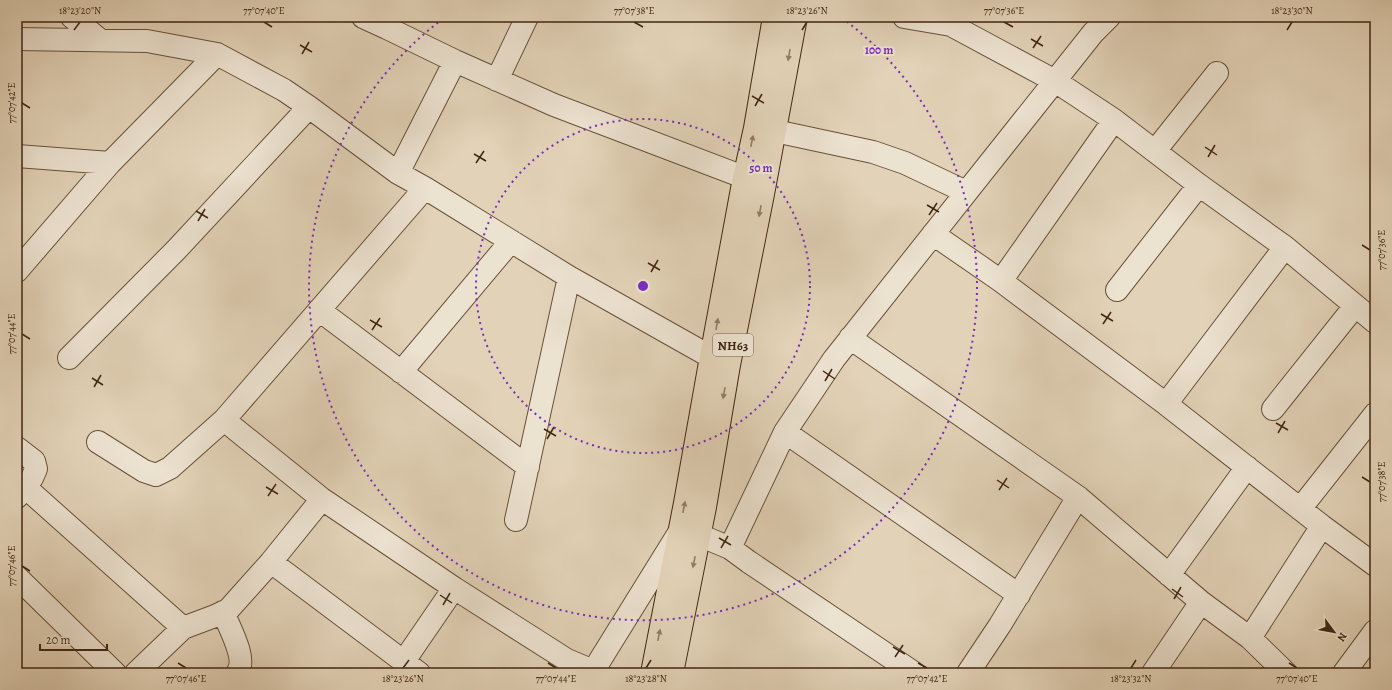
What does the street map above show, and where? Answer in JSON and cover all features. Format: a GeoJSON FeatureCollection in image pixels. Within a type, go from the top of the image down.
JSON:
{"type":"FeatureCollection","features":[{"type":"Feature","properties":{"kind":"highway","name":"NH63"},"geometry":{"type":"LineString","coordinates":[[672,673],[689,533],[720,361],[744,178],[755,128],[774,17]]}},
{"type":"Feature","properties":{"kind":"highway","name":"NH63"},"geometry":{"type":"LineString","coordinates":[[720,361],[765,185],[796,17]]}},
{"type":"Feature","properties":{"kind":"highway","name":"NH63"},"geometry":{"type":"LineString","coordinates":[[652,673],[689,533]]}},
{"type":"Feature","properties":{"kind":"street"},"geometry":{"type":"LineString","coordinates":[[72,17],[100,40]]}},
{"type":"Feature","properties":{"kind":"street"},"geometry":{"type":"LineString","coordinates":[[363,17],[385,23],[400,36],[554,105],[765,185]]}},
{"type":"Feature","properties":{"kind":"street"},"geometry":{"type":"LineString","coordinates":[[497,80],[527,17]]}},
{"type":"Feature","properties":{"kind":"street"},"geometry":{"type":"LineString","coordinates":[[904,17],[952,21],[1054,81],[1114,120],[1199,185],[1285,247],[1375,322]]}},
{"type":"Feature","properties":{"kind":"street"},"geometry":{"type":"LineString","coordinates":[[730,548],[785,432],[834,358],[1054,81],[1093,33],[1109,17]]}},
{"type":"Feature","properties":{"kind":"street"},"geometry":{"type":"LineString","coordinates":[[17,39],[147,40],[217,54],[284,90],[398,173],[570,277],[720,361]]}},
{"type":"Feature","properties":{"kind":"street"},"geometry":{"type":"LineString","coordinates":[[21,258],[110,163],[217,54]]}},
{"type":"Feature","properties":{"kind":"street"},"geometry":{"type":"LineString","coordinates":[[398,173],[455,61]]}},
{"type":"Feature","properties":{"kind":"street"},"geometry":{"type":"LineString","coordinates":[[1155,151],[1217,73]]}},
{"type":"Feature","properties":{"kind":"street"},"geometry":{"type":"LineString","coordinates":[[69,358],[176,249],[309,107]]}},
{"type":"Feature","properties":{"kind":"street"},"geometry":{"type":"LineString","coordinates":[[1001,281],[1114,120]]}},
{"type":"Feature","properties":{"kind":"street"},"geometry":{"type":"LineString","coordinates":[[775,131],[878,153],[905,163],[966,192]]}},
{"type":"Feature","properties":{"kind":"street"},"geometry":{"type":"LineString","coordinates":[[17,156],[110,163]]}},
{"type":"Feature","properties":{"kind":"street"},"geometry":{"type":"LineString","coordinates":[[1117,290],[1199,185]]}},
{"type":"Feature","properties":{"kind":"street"},"geometry":{"type":"LineString","coordinates":[[98,442],[144,471],[156,475],[170,468],[224,420],[425,188]]}},
{"type":"Feature","properties":{"kind":"street"},"geometry":{"type":"LineString","coordinates":[[933,234],[1001,281],[1166,404],[1322,526],[1375,565]]}},
{"type":"Feature","properties":{"kind":"street"},"geometry":{"type":"LineString","coordinates":[[401,372],[511,241]]}},
{"type":"Feature","properties":{"kind":"street"},"geometry":{"type":"LineString","coordinates":[[1166,404],[1285,247]]}},
{"type":"Feature","properties":{"kind":"street"},"geometry":{"type":"LineString","coordinates":[[516,520],[570,277]]}},
{"type":"Feature","properties":{"kind":"street"},"geometry":{"type":"LineString","coordinates":[[1273,408],[1355,306]]}},
{"type":"Feature","properties":{"kind":"street"},"geometry":{"type":"LineString","coordinates":[[319,310],[528,467]]}},
{"type":"Feature","properties":{"kind":"street"},"geometry":{"type":"LineString","coordinates":[[850,338],[1078,497],[1201,602],[1250,638],[1286,673]]}},
{"type":"Feature","properties":{"kind":"street"},"geometry":{"type":"LineString","coordinates":[[1300,509],[1375,414]]}},
{"type":"Feature","properties":{"kind":"street"},"geometry":{"type":"LineString","coordinates":[[224,420],[322,499],[454,588],[567,660],[595,672],[689,533],[730,548],[914,673]]}},
{"type":"Feature","properties":{"kind":"street"},"geometry":{"type":"LineString","coordinates":[[785,432],[1019,595]]}},
{"type":"Feature","properties":{"kind":"street"},"geometry":{"type":"LineString","coordinates":[[17,448],[34,461],[36,469],[32,478],[21,492],[182,628]]}},
{"type":"Feature","properties":{"kind":"street"},"geometry":{"type":"LineString","coordinates":[[1169,575],[1247,467]]}},
{"type":"Feature","properties":{"kind":"street"},"geometry":{"type":"LineString","coordinates":[[968,673],[1019,595],[1078,497]]}},
{"type":"Feature","properties":{"kind":"street"},"geometry":{"type":"LineString","coordinates":[[136,673],[182,628],[228,610],[271,562],[322,499]]}},
{"type":"Feature","properties":{"kind":"street"},"geometry":{"type":"LineString","coordinates":[[1250,638],[1322,526]]}},
{"type":"Feature","properties":{"kind":"street"},"geometry":{"type":"LineString","coordinates":[[271,562],[411,667],[454,588]]}},
{"type":"Feature","properties":{"kind":"street"},"geometry":{"type":"LineString","coordinates":[[17,577],[115,673]]}},
{"type":"Feature","properties":{"kind":"street"},"geometry":{"type":"LineString","coordinates":[[1154,673],[1201,602]]}},
{"type":"Feature","properties":{"kind":"street"},"geometry":{"type":"LineString","coordinates":[[223,612],[239,651],[241,662],[240,669],[237,673]]}},
{"type":"Feature","properties":{"kind":"street"},"geometry":{"type":"LineString","coordinates":[[1344,673],[1375,631]]}}]}
